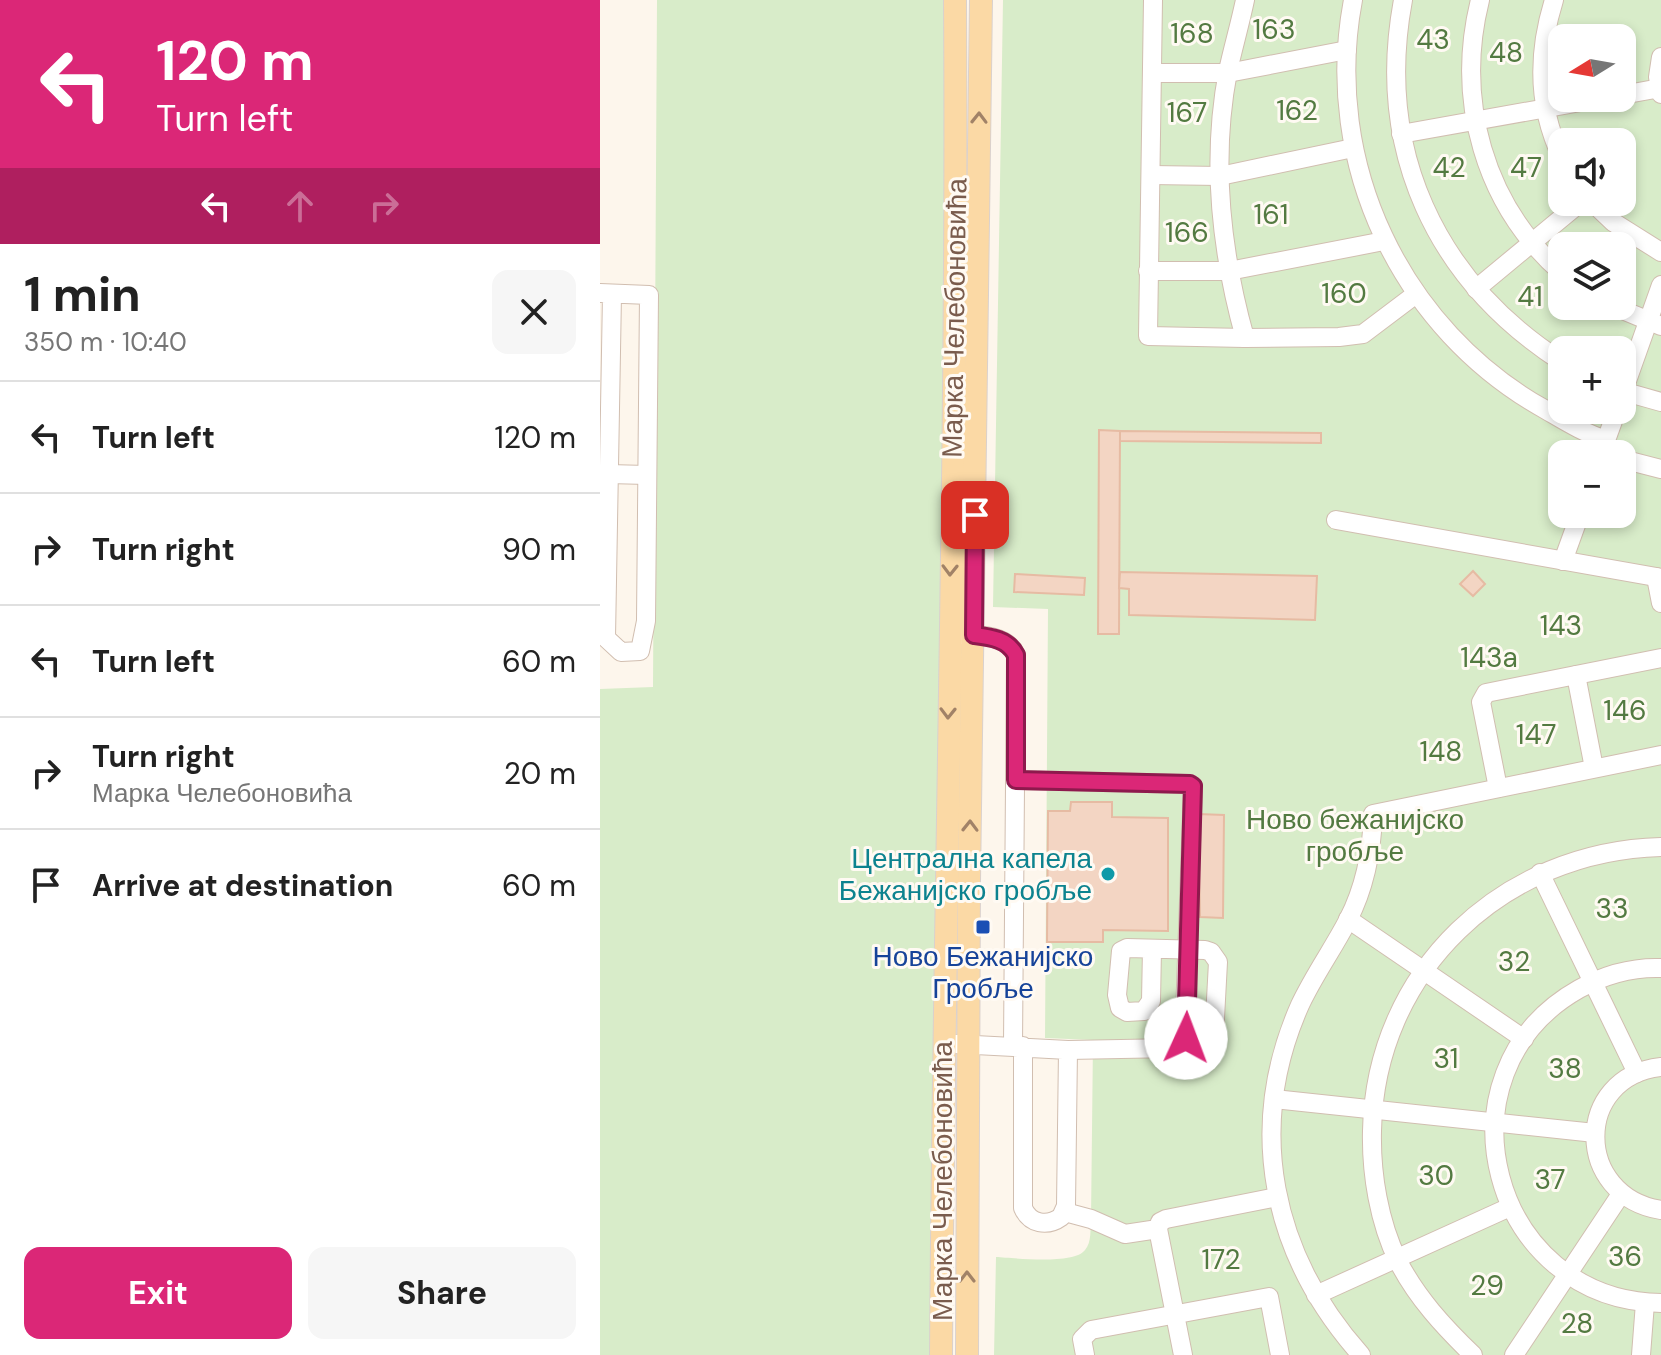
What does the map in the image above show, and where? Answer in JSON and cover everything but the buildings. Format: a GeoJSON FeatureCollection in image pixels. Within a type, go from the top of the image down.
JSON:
{"type":"FeatureCollection","features":[{"type":"Feature","properties":{"kind":"main road","name":"Марка Челебоновића"},"geometry":{"type":"LineString","coordinates":[[955,0],[967,166],[974,635],[967,1355]]}},
{"type":"Feature","properties":{"kind":"main road","name":"Марка Челебоновића"},"geometry":{"type":"LineString","coordinates":[[941,1355],[949,635],[967,166],[981,0]]}},
{"type":"Feature","properties":{"kind":"lane"},"geometry":{"type":"LineString","coordinates":[[1153,0],[1148,336],[1352,337],[1363,334],[1416,294]]}},
{"type":"Feature","properties":{"kind":"lane"},"geometry":{"type":"LineString","coordinates":[[1245,0],[1228,73],[1220,176],[1229,271],[1245,338]]}},
{"type":"Feature","properties":{"kind":"lane"},"geometry":{"type":"LineString","coordinates":[[1353,0],[1347,50],[1347,98],[1353,148],[1369,204],[1384,241],[1416,294],[1453,338],[1500,380],[1586,432],[1594,440]]}},
{"type":"Feature","properties":{"kind":"lane"},"geometry":{"type":"LineString","coordinates":[[1403,0],[1395,68],[1401,134],[1428,214],[1455,262],[1476,289],[1510,325],[1548,352]]}},
{"type":"Feature","properties":{"kind":"lane"},"geometry":{"type":"LineString","coordinates":[[1480,0],[1470,62],[1475,122],[1497,188],[1532,243],[1548,259]]}},
{"type":"Feature","properties":{"kind":"lane"},"geometry":{"type":"LineString","coordinates":[[1550,128],[1544,108],[1541,70],[1544,32],[1554,0]]}},
{"type":"Feature","properties":{"kind":"lane"},"geometry":{"type":"LineString","coordinates":[[1152,73],[1228,73],[1347,50]]}},
{"type":"Feature","properties":{"kind":"lane"},"geometry":{"type":"LineString","coordinates":[[1636,94],[1660,91],[1661,57]]}},
{"type":"Feature","properties":{"kind":"lane"},"geometry":{"type":"LineString","coordinates":[[1401,134],[1548,107]]}},
{"type":"Feature","properties":{"kind":"lane"},"geometry":{"type":"LineString","coordinates":[[1151,175],[1220,176],[1353,148]]}},
{"type":"Feature","properties":{"kind":"lane"},"geometry":{"type":"LineString","coordinates":[[1476,289],[1564,216]]}},
{"type":"Feature","properties":{"kind":"lane"},"geometry":{"type":"LineString","coordinates":[[1607,216],[1661,252]]}},
{"type":"Feature","properties":{"kind":"lane"},"geometry":{"type":"LineString","coordinates":[[1148,271],[1229,271],[1384,241]]}},
{"type":"Feature","properties":{"kind":"lane"},"geometry":{"type":"LineString","coordinates":[[1636,362],[1654,324],[1661,285]]}},
{"type":"Feature","properties":{"kind":"lane"},"geometry":{"type":"LineString","coordinates":[[606,293],[649,295],[646,621],[640,651],[621,652],[606,638],[608,474],[606,293]]}},
{"type":"Feature","properties":{"kind":"lane"},"geometry":{"type":"LineString","coordinates":[[1636,396],[1661,402]]}},
{"type":"Feature","properties":{"kind":"lane"},"geometry":{"type":"LineString","coordinates":[[1636,463],[1661,469]]}},
{"type":"Feature","properties":{"kind":"lane"},"geometry":{"type":"LineString","coordinates":[[608,474],[647,475]]}},
{"type":"Feature","properties":{"kind":"lane"},"geometry":{"type":"LineString","coordinates":[[1336,520],[1658,578],[1661,603]]}},
{"type":"Feature","properties":{"kind":"lane"},"geometry":{"type":"LineString","coordinates":[[1563,561],[1575,528]]}},
{"type":"Feature","properties":{"kind":"lane"},"geometry":{"type":"LineString","coordinates":[[949,635],[974,635],[1003,641],[1016,655],[1018,1046],[1023,1208],[1031,1219],[1043,1223],[1056,1221],[1065,1212],[1068,1050]]}},
{"type":"Feature","properties":{"kind":"lane"},"geometry":{"type":"LineString","coordinates":[[1498,788],[1482,696],[1661,658]]}},
{"type":"Feature","properties":{"kind":"lane"},"geometry":{"type":"LineString","coordinates":[[1576,675],[1594,768]]}},
{"type":"Feature","properties":{"kind":"lane"},"geometry":{"type":"LineString","coordinates":[[1361,1355],[1332,1320],[1298,1261],[1277,1197],[1272,1165],[1278,1067],[1301,1005],[1348,919],[1365,877],[1373,814],[1661,755]]}},
{"type":"Feature","properties":{"kind":"lane"},"geometry":{"type":"LineString","coordinates":[[1016,780],[1193,786],[1184,1043]]}},
{"type":"Feature","properties":{"kind":"lane"},"geometry":{"type":"LineString","coordinates":[[1473,1355],[1432,1313],[1397,1259],[1374,1179],[1372,1109],[1391,1030],[1405,1000],[1424,971],[1466,923],[1515,886],[1540,873],[1605,853],[1661,847]]}},
{"type":"Feature","properties":{"kind":"lane"},"geometry":{"type":"LineString","coordinates":[[1540,873],[1637,1073]]}},
{"type":"Feature","properties":{"kind":"lane"},"geometry":{"type":"LineString","coordinates":[[1348,919],[1524,1039]]}},
{"type":"Feature","properties":{"kind":"lane"},"geometry":{"type":"LineString","coordinates":[[943,1043],[1068,1050],[1174,1048],[1184,1043],[1211,1042],[1216,1028],[1218,962],[1211,952],[1152,949]]}},
{"type":"Feature","properties":{"kind":"lane"},"geometry":{"type":"LineString","coordinates":[[1641,1355],[1653,1303],[1618,1298],[1591,1288],[1566,1274],[1534,1244],[1510,1207],[1496,1165],[1494,1121],[1504,1079],[1524,1039],[1543,1016],[1566,997],[1592,982],[1620,972],[1661,968]]}},
{"type":"Feature","properties":{"kind":"lane"},"geometry":{"type":"LineString","coordinates":[[1661,1067],[1637,1073],[1613,1091],[1598,1118],[1595,1133],[1598,1160],[1612,1184],[1634,1202],[1661,1210]]}},
{"type":"Feature","properties":{"kind":"lane"},"geometry":{"type":"LineString","coordinates":[[1274,1099],[1595,1133]]}},
{"type":"Feature","properties":{"kind":"lane"},"geometry":{"type":"LineString","coordinates":[[1514,1355],[1621,1194]]}},
{"type":"Feature","properties":{"kind":"lane"},"geometry":{"type":"LineString","coordinates":[[1183,1355],[1158,1229],[1160,1222],[1277,1197]]}},
{"type":"Feature","properties":{"kind":"lane"},"geometry":{"type":"LineString","coordinates":[[1316,1295],[1510,1207]]}},
{"type":"Feature","properties":{"kind":"lane"},"geometry":{"type":"LineString","coordinates":[[1065,1212],[1125,1234],[1158,1229]]}},
{"type":"Feature","properties":{"kind":"lane"},"geometry":{"type":"LineString","coordinates":[[1085,1355],[1082,1339],[1091,1330],[1269,1297],[1280,1355]]}},
{"type":"Feature","properties":{"kind":"green space"},"geometry":{"type":"Polygon","coordinates":[[[657,0],[946,0],[943,1043],[936,1355],[600,1355],[600,689],[653,687],[657,0]]]}},
{"type":"Feature","properties":{"kind":"green space","name":"Ново бежанијско гробље"},"geometry":{"type":"Polygon","coordinates":[[[1003,0],[1661,0],[1661,1355],[994,1355],[996,1257],[1069,1258],[1085,1250],[1090,1235],[1093,1040],[1045,1038],[1048,609],[993,607],[1003,0]]]}},
{"type":"Feature","properties":{"kind":"place","name":"Централна капела Бежанијско гробље"},"geometry":{"type":"Point","coordinates":[1108,874]}},
{"type":"Feature","properties":{"kind":"place","name":"Ново Бежанијско Гробље"},"geometry":{"type":"Point","coordinates":[983,927]}},
{"type":"Feature","properties":{"kind":"route"},"geometry":{"type":"LineString","coordinates":[[975,515],[974,635],[1003,641],[1014,649],[1016,655],[1016,780],[1193,786],[1186,1038]]}},
{"type":"Feature","properties":{"kind":"park label","name":"163"},"geometry":{"type":"Point","coordinates":[1274,29]}},
{"type":"Feature","properties":{"kind":"park label","name":"168"},"geometry":{"type":"Point","coordinates":[1192,33]}},
{"type":"Feature","properties":{"kind":"park label","name":"43"},"geometry":{"type":"Point","coordinates":[1433,39]}},
{"type":"Feature","properties":{"kind":"park label","name":"48"},"geometry":{"type":"Point","coordinates":[1506,52]}},
{"type":"Feature","properties":{"kind":"park label","name":"162"},"geometry":{"type":"Point","coordinates":[1297,110]}},
{"type":"Feature","properties":{"kind":"park label","name":"167"},"geometry":{"type":"Point","coordinates":[1187,112]}},
{"type":"Feature","properties":{"kind":"park label","name":"42"},"geometry":{"type":"Point","coordinates":[1449,167]}},
{"type":"Feature","properties":{"kind":"park label","name":"47"},"geometry":{"type":"Point","coordinates":[1526,167]}},
{"type":"Feature","properties":{"kind":"park label","name":"161"},"geometry":{"type":"Point","coordinates":[1271,214]}},
{"type":"Feature","properties":{"kind":"park label","name":"166"},"geometry":{"type":"Point","coordinates":[1187,232]}},
{"type":"Feature","properties":{"kind":"park label","name":"160"},"geometry":{"type":"Point","coordinates":[1344,293]}},
{"type":"Feature","properties":{"kind":"park label","name":"41"},"geometry":{"type":"Point","coordinates":[1530,296]}},
{"type":"Feature","properties":{"kind":"park label","name":"143"},"geometry":{"type":"Point","coordinates":[1561,625]}},
{"type":"Feature","properties":{"kind":"park label","name":"143a"},"geometry":{"type":"Point","coordinates":[1489,657]}},
{"type":"Feature","properties":{"kind":"park label","name":"146"},"geometry":{"type":"Point","coordinates":[1625,710]}},
{"type":"Feature","properties":{"kind":"park label","name":"147"},"geometry":{"type":"Point","coordinates":[1536,734]}},
{"type":"Feature","properties":{"kind":"park label","name":"148"},"geometry":{"type":"Point","coordinates":[1441,751]}},
{"type":"Feature","properties":{"kind":"park label","name":"33"},"geometry":{"type":"Point","coordinates":[1612,908]}},
{"type":"Feature","properties":{"kind":"park label","name":"32"},"geometry":{"type":"Point","coordinates":[1514,961]}},
{"type":"Feature","properties":{"kind":"park label","name":"31"},"geometry":{"type":"Point","coordinates":[1446,1058]}},
{"type":"Feature","properties":{"kind":"park label","name":"38"},"geometry":{"type":"Point","coordinates":[1565,1068]}},
{"type":"Feature","properties":{"kind":"park label","name":"30"},"geometry":{"type":"Point","coordinates":[1436,1175]}},
{"type":"Feature","properties":{"kind":"park label","name":"37"},"geometry":{"type":"Point","coordinates":[1550,1179]}},
{"type":"Feature","properties":{"kind":"park label","name":"36"},"geometry":{"type":"Point","coordinates":[1625,1256]}},
{"type":"Feature","properties":{"kind":"park label","name":"172"},"geometry":{"type":"Point","coordinates":[1221,1259]}},
{"type":"Feature","properties":{"kind":"park label","name":"29"},"geometry":{"type":"Point","coordinates":[1487,1285]}},
{"type":"Feature","properties":{"kind":"park label","name":"28"},"geometry":{"type":"Point","coordinates":[1577,1323]}}]}
